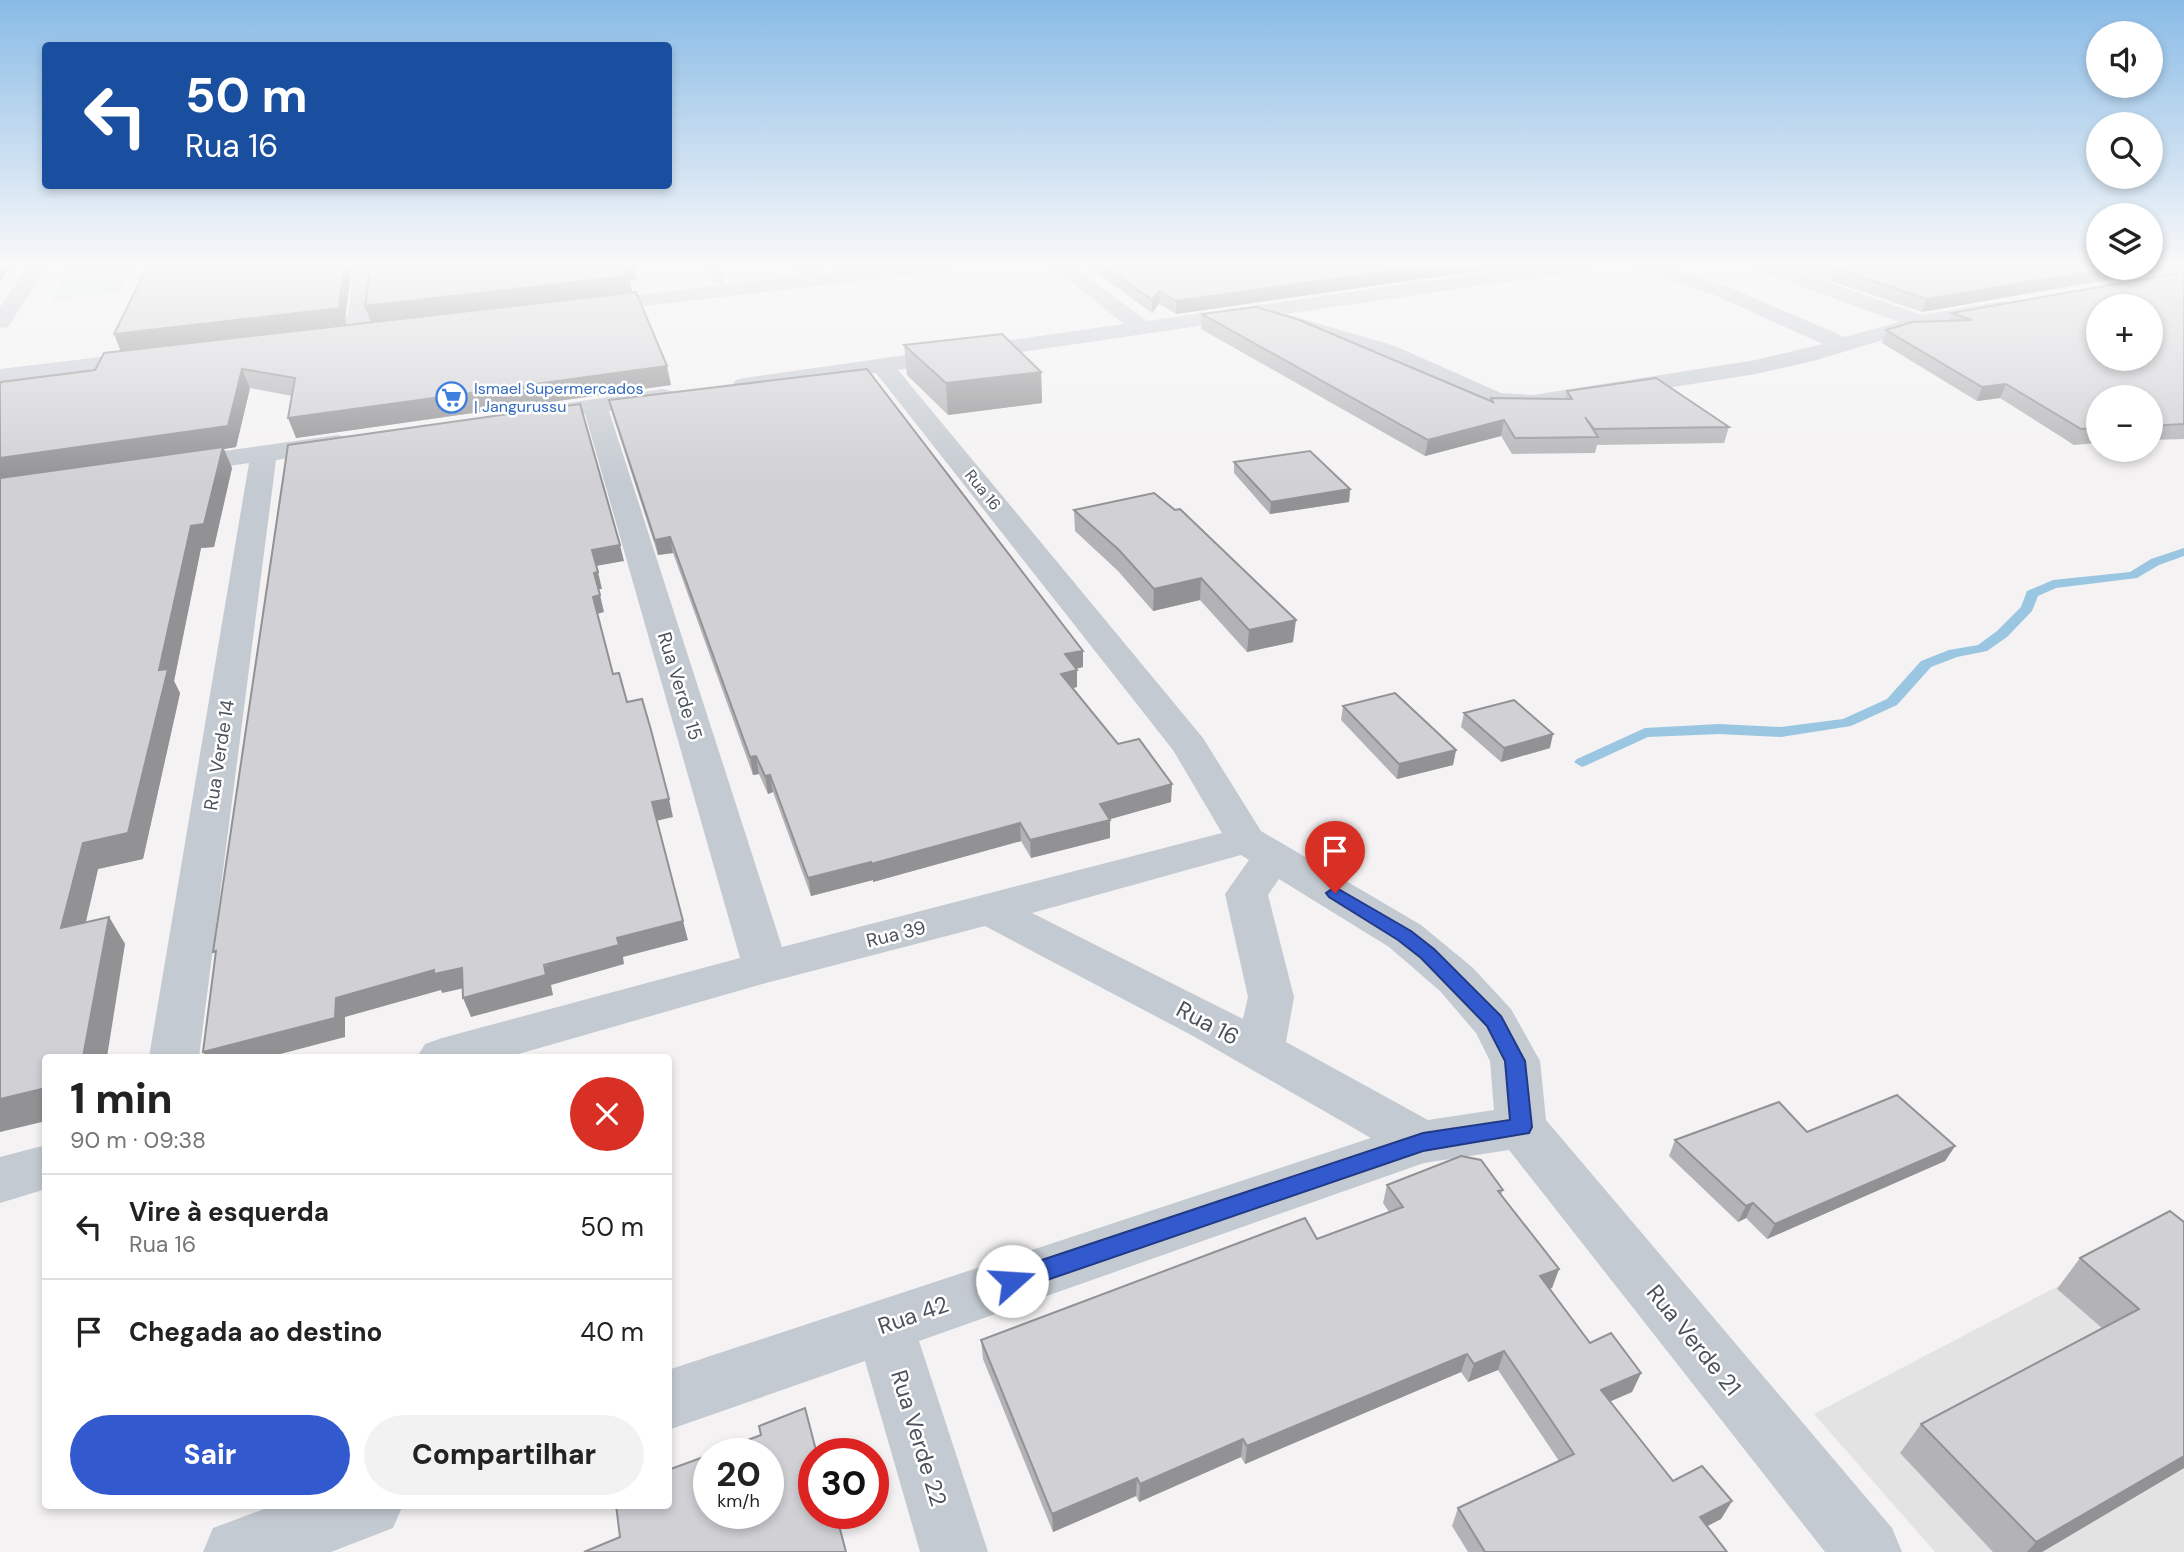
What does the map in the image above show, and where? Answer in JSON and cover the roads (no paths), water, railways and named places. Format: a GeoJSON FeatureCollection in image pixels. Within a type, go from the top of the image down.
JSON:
{"type":"FeatureCollection","features":[{"type":"Feature","properties":{"kind":"main road"},"geometry":{"type":"LineString","coordinates":[[0,362],[172,349],[0,376]]}},
{"type":"Feature","properties":{"kind":"street"},"geometry":{"type":"LineString","coordinates":[[718,388],[1070,337]]}},
{"type":"Feature","properties":{"kind":"street"},"geometry":{"type":"LineString","coordinates":[[1339,337],[1387,351],[1483,395],[1516,402],[1548,401],[1756,367],[1865,337]]}},
{"type":"Feature","properties":{"kind":"street"},"geometry":{"type":"LineString","coordinates":[[1827,337],[1842,344]]}},
{"type":"Feature","properties":{"kind":"street","name":"Rua 16"},"geometry":{"type":"LineString","coordinates":[[882,365],[1190,746],[1260,848]]}},
{"type":"Feature","properties":{"kind":"street"},"geometry":{"type":"LineString","coordinates":[[513,418],[691,392]]}},
{"type":"Feature","properties":{"kind":"street","name":"Rua Verde 15"},"geometry":{"type":"LineString","coordinates":[[595,406],[766,967]]}},
{"type":"Feature","properties":{"kind":"street"},"geometry":{"type":"LineString","coordinates":[[159,468],[361,439]]}},
{"type":"Feature","properties":{"kind":"street","name":"Rua Verde 14"},"geometry":{"type":"LineString","coordinates":[[174,1054],[264,453]]}},
{"type":"Feature","properties":{"kind":"street"},"geometry":{"type":"LineString","coordinates":[[1260,1051],[1271,997],[1246,894],[1260,848],[1405,936],[1456,979],[1494,1021],[1515,1061],[1521,1127]]}},
{"type":"Feature","properties":{"kind":"street","name":"Rua 39"},"geometry":{"type":"LineString","coordinates":[[453,1054],[766,967],[990,910],[1260,848]]}},
{"type":"Feature","properties":{"kind":"street","name":"Rua 16"},"geometry":{"type":"LineString","coordinates":[[990,910],[1260,1051],[1423,1142]]}},
{"type":"Feature","properties":{"kind":"street","name":"Rua 42"},"geometry":{"type":"LineString","coordinates":[[672,1399],[1423,1142],[1521,1127]]}},
{"type":"Feature","properties":{"kind":"street","name":"Rua Verde 21"},"geometry":{"type":"LineString","coordinates":[[1521,1127],[1868,1552]]}},
{"type":"Feature","properties":{"kind":"street"},"geometry":{"type":"LineString","coordinates":[[0,1180],[42,1168]]}},
{"type":"Feature","properties":{"kind":"street","name":"Rua Verde 22"},"geometry":{"type":"LineString","coordinates":[[884,1325],[954,1552]]}},
{"type":"Feature","properties":{"kind":"street"},"geometry":{"type":"LineString","coordinates":[[237,1552],[359,1509]]}},
{"type":"Feature","properties":{"kind":"waterway"},"geometry":{"type":"LineString","coordinates":[[1582,762],[1645,733],[1719,729],[1781,732],[1846,723],[1892,702],[1926,664],[1954,653],[1982,648],[2002,634],[2027,608],[2032,594],[2053,584],[2133,575],[2155,562],[2184,552]]}},
{"type":"Feature","properties":{"kind":"place","name":"Ismael Supermercados | Jangurussu"},"geometry":{"type":"Point","coordinates":[451,397]}}]}
